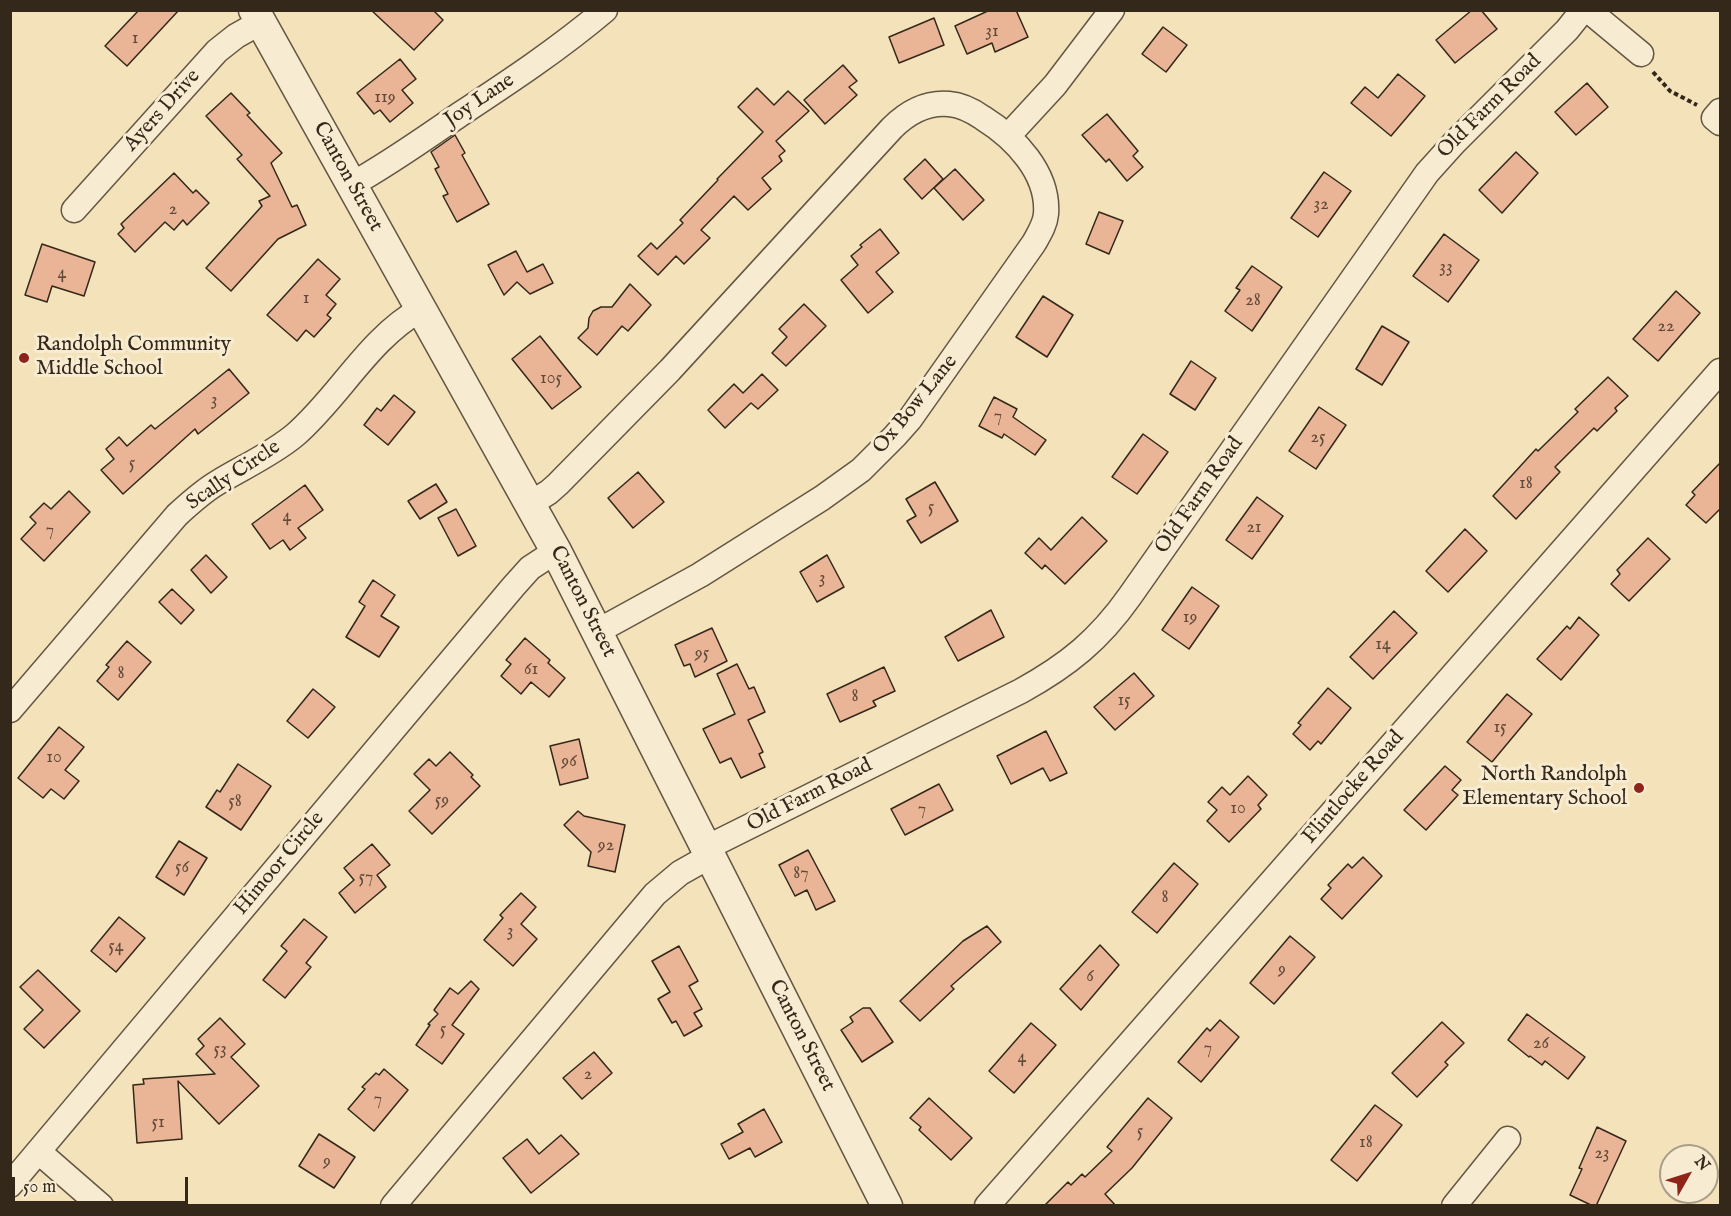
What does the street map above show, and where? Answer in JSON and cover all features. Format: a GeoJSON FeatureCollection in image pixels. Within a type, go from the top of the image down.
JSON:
{"type":"FeatureCollection","features":[{"type":"Feature","properties":{"kind":"street","name":"Joy Lane"},"geometry":{"type":"LineString","coordinates":[[351,185],[524,72],[605,10]]}},
{"type":"Feature","properties":{"kind":"street"},"geometry":{"type":"LineString","coordinates":[[1008,136],[1055,85],[1112,10]]}},
{"type":"Feature","properties":{"kind":"street","name":"Old Farm Road"},"geometry":{"type":"LineString","coordinates":[[708,852],[1021,691],[1052,673],[1095,639],[1125,603],[1427,173],[1567,30],[1583,10]]}},
{"type":"Feature","properties":{"kind":"street"},"geometry":{"type":"LineString","coordinates":[[1588,10],[1641,54]]}},
{"type":"Feature","properties":{"kind":"street","name":"Canton Street"},"geometry":{"type":"LineString","coordinates":[[258,16],[556,550],[886,1206]]}},
{"type":"Feature","properties":{"kind":"street","name":"Ayers Drive"},"geometry":{"type":"LineString","coordinates":[[74,210],[217,51],[258,16]]}},
{"type":"Feature","properties":{"kind":"street","name":"Ox Bow Lane"},"geometry":{"type":"LineString","coordinates":[[530,504],[549,492],[567,476],[670,370],[901,120],[919,108],[951,104],[971,110],[1008,136],[1023,152],[1036,171],[1046,205],[1044,224],[1034,243],[910,419],[895,436],[861,470],[822,498],[700,575],[598,631]]}},
{"type":"Feature","properties":{"kind":"street","name":"Scally Circle"},"geometry":{"type":"LineString","coordinates":[[10,710],[177,515],[203,492],[264,456],[294,435],[319,411],[384,336],[421,309]]}},
{"type":"Feature","properties":{"kind":"street","name":"Flintlocke Road"},"geometry":{"type":"LineString","coordinates":[[987,1206],[1720,371]]}},
{"type":"Feature","properties":{"kind":"street","name":"Himoor Circle"},"geometry":{"type":"LineString","coordinates":[[10,1185],[513,587],[530,568],[556,550]]}},
{"type":"Feature","properties":{"kind":"street"},"geometry":{"type":"LineString","coordinates":[[393,1206],[656,894],[708,852]]}},
{"type":"Feature","properties":{"kind":"street"},"geometry":{"type":"LineString","coordinates":[[1454,1206],[1508,1139]]}},
{"type":"Feature","properties":{"kind":"street"},"geometry":{"type":"LineString","coordinates":[[39,1152],[101,1206]]}},
{"type":"Feature","properties":{"kind":"path"},"geometry":{"type":"LineString","coordinates":[[1641,54],[1655,75],[1670,91],[1718,117]]}},
{"type":"Feature","properties":{"kind":"building"},"geometry":{"type":"Polygon","coordinates":[[[139,10],[179,10],[127,66],[105,46],[139,10]]]}},
{"type":"Feature","properties":{"kind":"building"},"geometry":{"type":"Polygon","coordinates":[[[371,10],[433,10],[443,20],[414,50],[371,10]]]}},
{"type":"Feature","properties":{"kind":"building"},"geometry":{"type":"Polygon","coordinates":[[[990,10],[1016,10],[1028,37],[995,52],[992,43],[967,54],[955,26],[990,10]]]}},
{"type":"Feature","properties":{"kind":"building"},"geometry":{"type":"Polygon","coordinates":[[[1472,10],[1481,10],[1497,29],[1455,63],[1436,40],[1472,10]]]}},
{"type":"Feature","properties":{"kind":"building"},"geometry":{"type":"Polygon","coordinates":[[[934,18],[944,45],[899,63],[889,37],[934,18]]]}},
{"type":"Feature","properties":{"kind":"building"},"geometry":{"type":"Polygon","coordinates":[[[1163,27],[1187,45],[1166,72],[1142,54],[1163,27]]]}},
{"type":"Feature","properties":{"kind":"building"},"geometry":{"type":"Polygon","coordinates":[[[400,59],[416,79],[402,90],[413,103],[390,122],[380,110],[374,114],[357,93],[400,59]]]}},
{"type":"Feature","properties":{"kind":"building"},"geometry":{"type":"Polygon","coordinates":[[[843,65],[857,81],[849,87],[857,95],[825,124],[804,100],[843,65]]]}},
{"type":"Feature","properties":{"kind":"building"},"geometry":{"type":"Polygon","coordinates":[[[1398,74],[1425,96],[1391,136],[1351,103],[1365,87],[1378,98],[1398,74]]]}},
{"type":"Feature","properties":{"kind":"building"},"geometry":{"type":"Polygon","coordinates":[[[1587,83],[1608,107],[1576,135],[1555,112],[1587,83]]]}},
{"type":"Feature","properties":{"kind":"building"},"geometry":{"type":"Polygon","coordinates":[[[757,88],[774,105],[788,91],[809,111],[776,141],[785,151],[779,156],[782,161],[762,178],[771,189],[748,210],[734,196],[701,230],[710,238],[684,264],[676,256],[658,275],[638,256],[651,243],[657,249],[683,223],[680,220],[717,179],[763,132],[738,107],[757,88]]]}},
{"type":"Feature","properties":{"kind":"building"},"geometry":{"type":"Polygon","coordinates":[[[231,93],[250,113],[247,115],[282,153],[271,163],[292,207],[297,205],[306,225],[278,239],[231,291],[206,268],[262,206],[259,201],[270,196],[237,159],[242,155],[206,116],[231,93]]]}},
{"type":"Feature","properties":{"kind":"building"},"geometry":{"type":"Polygon","coordinates":[[[1107,114],[1138,151],[1133,156],[1143,167],[1127,181],[1109,159],[1106,162],[1082,135],[1107,114]]]}},
{"type":"Feature","properties":{"kind":"building"},"geometry":{"type":"Polygon","coordinates":[[[455,135],[465,153],[462,155],[489,204],[457,222],[443,196],[448,194],[435,169],[439,167],[431,152],[455,135]]]}},
{"type":"Feature","properties":{"kind":"building"},"geometry":{"type":"Polygon","coordinates":[[[1516,152],[1538,173],[1502,213],[1479,190],[1516,152]]]}},
{"type":"Feature","properties":{"kind":"building"},"geometry":{"type":"Polygon","coordinates":[[[925,159],[943,179],[922,199],[904,179],[925,159]]]}},
{"type":"Feature","properties":{"kind":"building"},"geometry":{"type":"Polygon","coordinates":[[[955,169],[984,200],[963,220],[934,188],[955,169]]]}},
{"type":"Feature","properties":{"kind":"building"},"geometry":{"type":"Polygon","coordinates":[[[1324,172],[1351,191],[1318,237],[1291,218],[1324,172]]]}},
{"type":"Feature","properties":{"kind":"building"},"geometry":{"type":"Polygon","coordinates":[[[174,173],[193,193],[196,190],[209,203],[187,225],[183,220],[174,230],[165,222],[135,252],[118,234],[124,228],[121,224],[174,173]]]}},
{"type":"Feature","properties":{"kind":"building"},"geometry":{"type":"Polygon","coordinates":[[[1099,212],[1123,221],[1109,254],[1086,244],[1099,212]]]}},
{"type":"Feature","properties":{"kind":"building"},"geometry":{"type":"Polygon","coordinates":[[[880,229],[899,253],[876,272],[893,292],[868,313],[841,280],[858,265],[851,256],[862,247],[860,245],[880,229]]]}},
{"type":"Feature","properties":{"kind":"building"},"geometry":{"type":"Polygon","coordinates":[[[1444,234],[1479,260],[1448,302],[1413,276],[1444,234]]]}},
{"type":"Feature","properties":{"kind":"building"},"geometry":{"type":"Polygon","coordinates":[[[42,244],[95,262],[84,296],[52,286],[47,302],[25,295],[42,244]]]}},
{"type":"Feature","properties":{"kind":"building"},"geometry":{"type":"Polygon","coordinates":[[[516,251],[527,272],[543,264],[553,283],[530,294],[517,282],[504,295],[488,265],[516,251]]]}},
{"type":"Feature","properties":{"kind":"building"},"geometry":{"type":"Polygon","coordinates":[[[318,259],[340,279],[326,295],[336,304],[327,315],[331,318],[314,337],[306,330],[297,341],[267,315],[318,259]]]}},
{"type":"Feature","properties":{"kind":"building"},"geometry":{"type":"Polygon","coordinates":[[[1252,266],[1282,287],[1252,331],[1225,311],[1240,290],[1236,288],[1252,266]]]}},
{"type":"Feature","properties":{"kind":"building"},"geometry":{"type":"Polygon","coordinates":[[[630,284],[651,305],[628,331],[622,326],[597,355],[578,338],[588,328],[589,318],[593,311],[601,307],[612,307],[630,284]]]}},
{"type":"Feature","properties":{"kind":"building"},"geometry":{"type":"Polygon","coordinates":[[[1676,291],[1700,313],[1658,361],[1633,339],[1676,291]]]}},
{"type":"Feature","properties":{"kind":"building"},"geometry":{"type":"Polygon","coordinates":[[[1043,296],[1073,315],[1047,357],[1016,337],[1043,296]]]}},
{"type":"Feature","properties":{"kind":"building"},"geometry":{"type":"Polygon","coordinates":[[[804,304],[826,326],[786,366],[772,353],[787,337],[779,329],[804,304]]]}},
{"type":"Feature","properties":{"kind":"building"},"geometry":{"type":"Polygon","coordinates":[[[1382,326],[1409,342],[1382,385],[1356,369],[1382,326]]]}},
{"type":"Feature","properties":{"kind":"building"},"geometry":{"type":"Polygon","coordinates":[[[540,336],[581,387],[552,409],[512,359],[540,336]]]}},
{"type":"Feature","properties":{"kind":"building"},"geometry":{"type":"Polygon","coordinates":[[[1191,361],[1216,378],[1195,410],[1170,394],[1191,361]]]}},
{"type":"Feature","properties":{"kind":"building"},"geometry":{"type":"Polygon","coordinates":[[[229,369],[249,393],[198,434],[195,429],[123,494],[101,470],[114,459],[106,449],[119,437],[127,446],[151,425],[155,429],[229,369]]]}},
{"type":"Feature","properties":{"kind":"building"},"geometry":{"type":"Polygon","coordinates":[[[762,374],[778,390],[758,409],[751,403],[725,428],[708,410],[734,384],[743,393],[762,374]]]}},
{"type":"Feature","properties":{"kind":"building"},"geometry":{"type":"Polygon","coordinates":[[[1608,377],[1628,396],[1597,431],[1594,428],[1555,467],[1560,472],[1516,519],[1493,496],[1536,449],[1538,451],[1578,412],[1575,409],[1608,377]]]}},
{"type":"Feature","properties":{"kind":"building"},"geometry":{"type":"Polygon","coordinates":[[[394,395],[415,412],[388,445],[364,425],[377,408],[381,411],[394,395]]]}},
{"type":"Feature","properties":{"kind":"building"},"geometry":{"type":"Polygon","coordinates":[[[994,397],[1017,409],[1013,417],[1046,440],[1035,455],[1004,434],[1002,438],[979,426],[994,397]]]}},
{"type":"Feature","properties":{"kind":"building"},"geometry":{"type":"Polygon","coordinates":[[[1319,407],[1346,425],[1316,469],[1289,451],[1319,407]]]}},
{"type":"Feature","properties":{"kind":"building"},"geometry":{"type":"Polygon","coordinates":[[[1143,434],[1168,452],[1137,494],[1112,477],[1143,434]]]}},
{"type":"Feature","properties":{"kind":"building"},"geometry":{"type":"Polygon","coordinates":[[[1720,463],[1720,509],[1706,523],[1686,505],[1695,495],[1692,492],[1720,463]]]}},
{"type":"Feature","properties":{"kind":"building"},"geometry":{"type":"Polygon","coordinates":[[[638,472],[664,502],[633,528],[608,498],[638,472]]]}},
{"type":"Feature","properties":{"kind":"building"},"geometry":{"type":"Polygon","coordinates":[[[935,482],[958,521],[921,543],[907,521],[916,516],[906,499],[935,482]]]}},
{"type":"Feature","properties":{"kind":"building"},"geometry":{"type":"Polygon","coordinates":[[[436,484],[447,502],[420,519],[408,501],[436,484]]]}},
{"type":"Feature","properties":{"kind":"building"},"geometry":{"type":"Polygon","coordinates":[[[305,485],[323,510],[298,528],[306,538],[290,550],[283,540],[270,549],[252,524],[305,485]]]}},
{"type":"Feature","properties":{"kind":"building"},"geometry":{"type":"Polygon","coordinates":[[[69,491],[90,512],[44,561],[21,539],[36,523],[30,517],[44,503],[51,509],[69,491]]]}},
{"type":"Feature","properties":{"kind":"building"},"geometry":{"type":"Polygon","coordinates":[[[1257,497],[1283,516],[1252,559],[1226,540],[1257,497]]]}},
{"type":"Feature","properties":{"kind":"building"},"geometry":{"type":"Polygon","coordinates":[[[456,509],[476,546],[458,556],[438,518],[456,509]]]}},
{"type":"Feature","properties":{"kind":"building"},"geometry":{"type":"Polygon","coordinates":[[[1082,517],[1107,541],[1065,584],[1045,565],[1042,569],[1025,553],[1039,538],[1051,550],[1082,517]]]}},
{"type":"Feature","properties":{"kind":"building"},"geometry":{"type":"Polygon","coordinates":[[[1465,529],[1487,551],[1448,592],[1426,571],[1465,529]]]}},
{"type":"Feature","properties":{"kind":"building"},"geometry":{"type":"Polygon","coordinates":[[[1648,538],[1670,559],[1629,601],[1611,584],[1620,574],[1617,570],[1648,538]]]}},
{"type":"Feature","properties":{"kind":"building"},"geometry":{"type":"Polygon","coordinates":[[[206,555],[227,577],[211,593],[191,570],[206,555]]]}},
{"type":"Feature","properties":{"kind":"building"},"geometry":{"type":"Polygon","coordinates":[[[827,555],[844,587],[817,602],[800,572],[827,555]]]}},
{"type":"Feature","properties":{"kind":"building"},"geometry":{"type":"Polygon","coordinates":[[[373,580],[395,595],[381,616],[399,627],[379,657],[346,637],[365,606],[359,602],[373,580]]]}},
{"type":"Feature","properties":{"kind":"building"},"geometry":{"type":"Polygon","coordinates":[[[1192,587],[1219,606],[1189,649],[1162,630],[1192,587]]]}},
{"type":"Feature","properties":{"kind":"building"},"geometry":{"type":"Polygon","coordinates":[[[172,589],[194,610],[181,624],[159,602],[172,589]]]}},
{"type":"Feature","properties":{"kind":"building"},"geometry":{"type":"Polygon","coordinates":[[[991,610],[1004,637],[958,661],[945,637],[991,610]]]}},
{"type":"Feature","properties":{"kind":"building"},"geometry":{"type":"Polygon","coordinates":[[[1394,611],[1417,633],[1373,679],[1350,657],[1394,611]]]}},
{"type":"Feature","properties":{"kind":"building"},"geometry":{"type":"Polygon","coordinates":[[[1579,617],[1599,635],[1561,680],[1537,659],[1567,626],[1570,629],[1579,617]]]}},
{"type":"Feature","properties":{"kind":"building"},"geometry":{"type":"Polygon","coordinates":[[[712,628],[727,661],[695,677],[690,664],[684,666],[675,645],[712,628]]]}},
{"type":"Feature","properties":{"kind":"building"},"geometry":{"type":"Polygon","coordinates":[[[525,638],[550,660],[548,663],[565,678],[549,697],[531,682],[521,694],[501,676],[511,664],[506,660],[525,638]]]}},
{"type":"Feature","properties":{"kind":"building"},"geometry":{"type":"Polygon","coordinates":[[[127,641],[151,662],[118,700],[97,681],[109,667],[106,665],[127,641]]]}},
{"type":"Feature","properties":{"kind":"building"},"geometry":{"type":"Polygon","coordinates":[[[737,664],[749,689],[754,687],[765,712],[748,720],[763,752],[759,754],[765,767],[741,778],[731,758],[720,763],[703,729],[735,714],[717,674],[737,664]]]}},
{"type":"Feature","properties":{"kind":"building"},"geometry":{"type":"Polygon","coordinates":[[[884,667],[895,691],[873,701],[876,706],[840,722],[827,694],[884,667]]]}},
{"type":"Feature","properties":{"kind":"building"},"geometry":{"type":"Polygon","coordinates":[[[1134,673],[1154,696],[1115,730],[1094,707],[1134,673]]]}},
{"type":"Feature","properties":{"kind":"building"},"geometry":{"type":"Polygon","coordinates":[[[1328,688],[1351,708],[1321,744],[1318,741],[1310,750],[1293,734],[1301,725],[1298,723],[1328,688]]]}},
{"type":"Feature","properties":{"kind":"building"},"geometry":{"type":"Polygon","coordinates":[[[313,689],[335,707],[308,738],[287,721],[313,689]]]}},
{"type":"Feature","properties":{"kind":"building"},"geometry":{"type":"Polygon","coordinates":[[[1507,694],[1532,714],[1492,762],[1467,742],[1507,694]]]}},
{"type":"Feature","properties":{"kind":"building"},"geometry":{"type":"Polygon","coordinates":[[[59,727],[84,747],[65,770],[79,781],[64,799],[51,789],[43,798],[18,778],[59,727]]]}},
{"type":"Feature","properties":{"kind":"building"},"geometry":{"type":"Polygon","coordinates":[[[1046,731],[1067,773],[1050,781],[1043,768],[1011,784],[997,756],[1046,731]]]}},
{"type":"Feature","properties":{"kind":"building"},"geometry":{"type":"Polygon","coordinates":[[[579,739],[588,778],[560,785],[550,746],[579,739]]]}},
{"type":"Feature","properties":{"kind":"building"},"geometry":{"type":"Polygon","coordinates":[[[450,752],[473,775],[471,777],[480,786],[432,834],[409,811],[430,790],[414,774],[429,759],[436,766],[450,752]]]}},
{"type":"Feature","properties":{"kind":"building"},"geometry":{"type":"Polygon","coordinates":[[[238,764],[271,786],[241,830],[206,807],[217,790],[220,792],[238,764]]]}},
{"type":"Feature","properties":{"kind":"building"},"geometry":{"type":"Polygon","coordinates":[[[1445,766],[1461,780],[1452,790],[1458,795],[1426,830],[1404,810],[1445,766]]]}},
{"type":"Feature","properties":{"kind":"building"},"geometry":{"type":"Polygon","coordinates":[[[1248,776],[1267,795],[1258,805],[1261,809],[1229,842],[1207,821],[1217,810],[1208,802],[1222,787],[1230,795],[1248,776]]]}},
{"type":"Feature","properties":{"kind":"building"},"geometry":{"type":"Polygon","coordinates":[[[939,784],[953,810],[905,835],[891,809],[939,784]]]}},
{"type":"Feature","properties":{"kind":"building"},"geometry":{"type":"Polygon","coordinates":[[[578,811],[584,816],[625,825],[615,872],[588,866],[591,852],[564,825],[578,811]]]}},
{"type":"Feature","properties":{"kind":"building"},"geometry":{"type":"Polygon","coordinates":[[[179,841],[207,858],[184,895],[156,877],[179,841]]]}},
{"type":"Feature","properties":{"kind":"building"},"geometry":{"type":"Polygon","coordinates":[[[372,844],[390,865],[377,875],[386,887],[355,913],[339,893],[354,880],[344,868],[372,844]]]}},
{"type":"Feature","properties":{"kind":"building"},"geometry":{"type":"Polygon","coordinates":[[[808,850],[835,901],[816,910],[807,890],[795,896],[779,865],[808,850]]]}},
{"type":"Feature","properties":{"kind":"building"},"geometry":{"type":"Polygon","coordinates":[[[1363,857],[1382,876],[1342,919],[1321,899],[1331,888],[1328,885],[1348,864],[1352,868],[1363,857]]]}},
{"type":"Feature","properties":{"kind":"building"},"geometry":{"type":"Polygon","coordinates":[[[1174,863],[1198,884],[1157,933],[1132,912],[1174,863]]]}},
{"type":"Feature","properties":{"kind":"building"},"geometry":{"type":"Polygon","coordinates":[[[521,893],[536,907],[521,924],[537,939],[513,966],[484,940],[503,918],[500,915],[521,893]]]}},
{"type":"Feature","properties":{"kind":"building"},"geometry":{"type":"Polygon","coordinates":[[[119,917],[145,938],[116,972],[91,951],[119,917]]]}},
{"type":"Feature","properties":{"kind":"building"},"geometry":{"type":"Polygon","coordinates":[[[304,919],[327,937],[306,963],[311,967],[285,998],[263,980],[287,951],[281,946],[304,919]]]}},
{"type":"Feature","properties":{"kind":"building"},"geometry":{"type":"Polygon","coordinates":[[[987,926],[1001,942],[951,986],[954,989],[920,1021],[900,1001],[963,941],[987,926]]]}},
{"type":"Feature","properties":{"kind":"building"},"geometry":{"type":"Polygon","coordinates":[[[1290,936],[1315,957],[1274,1004],[1250,983],[1290,936]]]}},
{"type":"Feature","properties":{"kind":"building"},"geometry":{"type":"Polygon","coordinates":[[[1100,945],[1119,965],[1081,1010],[1060,989],[1100,945]]]}},
{"type":"Feature","properties":{"kind":"building"},"geometry":{"type":"Polygon","coordinates":[[[679,946],[698,981],[689,986],[702,1009],[694,1013],[702,1026],[684,1036],[676,1021],[672,1023],[658,999],[670,992],[652,961],[679,946]]]}},
{"type":"Feature","properties":{"kind":"building"},"geometry":{"type":"Polygon","coordinates":[[[38,970],[80,1011],[44,1048],[24,1029],[43,1010],[20,987],[38,970]]]}},
{"type":"Feature","properties":{"kind":"building"},"geometry":{"type":"Polygon","coordinates":[[[471,981],[479,989],[452,1025],[464,1034],[442,1064],[416,1045],[430,1025],[428,1024],[438,1014],[434,1010],[450,988],[458,994],[471,981]]]}},
{"type":"Feature","properties":{"kind":"building"},"geometry":{"type":"Polygon","coordinates":[[[863,1008],[870,1008],[893,1042],[862,1062],[841,1030],[853,1022],[850,1017],[863,1008]]]}},
{"type":"Feature","properties":{"kind":"building"},"geometry":{"type":"Polygon","coordinates":[[[1527,1014],[1585,1057],[1568,1079],[1545,1061],[1542,1065],[1529,1057],[1508,1040],[1527,1014]]]}},
{"type":"Feature","properties":{"kind":"building"},"geometry":{"type":"Polygon","coordinates":[[[220,1018],[245,1044],[231,1057],[259,1086],[219,1124],[178,1081],[182,1139],[137,1143],[133,1085],[144,1084],[143,1079],[215,1074],[196,1054],[204,1046],[198,1039],[220,1018]]]}},
{"type":"Feature","properties":{"kind":"building"},"geometry":{"type":"Polygon","coordinates":[[[1220,1020],[1239,1037],[1201,1082],[1178,1062],[1207,1028],[1210,1031],[1220,1020]]]}},
{"type":"Feature","properties":{"kind":"building"},"geometry":{"type":"Polygon","coordinates":[[[1442,1022],[1464,1043],[1445,1062],[1448,1065],[1417,1097],[1392,1073],[1442,1022]]]}},
{"type":"Feature","properties":{"kind":"building"},"geometry":{"type":"Polygon","coordinates":[[[1031,1023],[1056,1045],[1014,1093],[989,1071],[1031,1023]]]}},
{"type":"Feature","properties":{"kind":"building"},"geometry":{"type":"Polygon","coordinates":[[[594,1052],[612,1073],[582,1099],[563,1078],[594,1052]]]}},
{"type":"Feature","properties":{"kind":"building"},"geometry":{"type":"Polygon","coordinates":[[[384,1069],[408,1090],[374,1131],[348,1109],[365,1089],[362,1087],[376,1073],[379,1075],[384,1069]]]}},
{"type":"Feature","properties":{"kind":"building"},"geometry":{"type":"Polygon","coordinates":[[[929,1098],[972,1138],[951,1160],[919,1130],[921,1127],[910,1118],[929,1098]]]}},
{"type":"Feature","properties":{"kind":"building"},"geometry":{"type":"Polygon","coordinates":[[[1148,1098],[1172,1118],[1132,1168],[1105,1194],[1116,1206],[1044,1206],[1068,1182],[1071,1185],[1082,1174],[1085,1177],[1112,1151],[1107,1147],[1148,1098]]]}},
{"type":"Feature","properties":{"kind":"building"},"geometry":{"type":"Polygon","coordinates":[[[1375,1105],[1402,1125],[1357,1181],[1331,1160],[1375,1105]]]}},
{"type":"Feature","properties":{"kind":"building"},"geometry":{"type":"Polygon","coordinates":[[[764,1109],[782,1142],[755,1157],[750,1148],[729,1159],[721,1144],[743,1132],[738,1124],[764,1109]]]}},
{"type":"Feature","properties":{"kind":"building"},"geometry":{"type":"Polygon","coordinates":[[[1597,1127],[1626,1141],[1596,1206],[1593,1206],[1570,1195],[1597,1127]]]}},
{"type":"Feature","properties":{"kind":"building"},"geometry":{"type":"Polygon","coordinates":[[[319,1134],[355,1157],[334,1188],[299,1166],[319,1134]]]}},
{"type":"Feature","properties":{"kind":"building"},"geometry":{"type":"Polygon","coordinates":[[[561,1135],[579,1154],[531,1193],[503,1158],[527,1139],[539,1154],[561,1135]]]}},
{"type":"Feature","properties":{"kind":"place","name":"Randolph Community Middle School"},"geometry":{"type":"Point","coordinates":[24,358]}},
{"type":"Feature","properties":{"kind":"place","name":"North Randolph Elementary School"},"geometry":{"type":"Point","coordinates":[1639,788]}}]}
